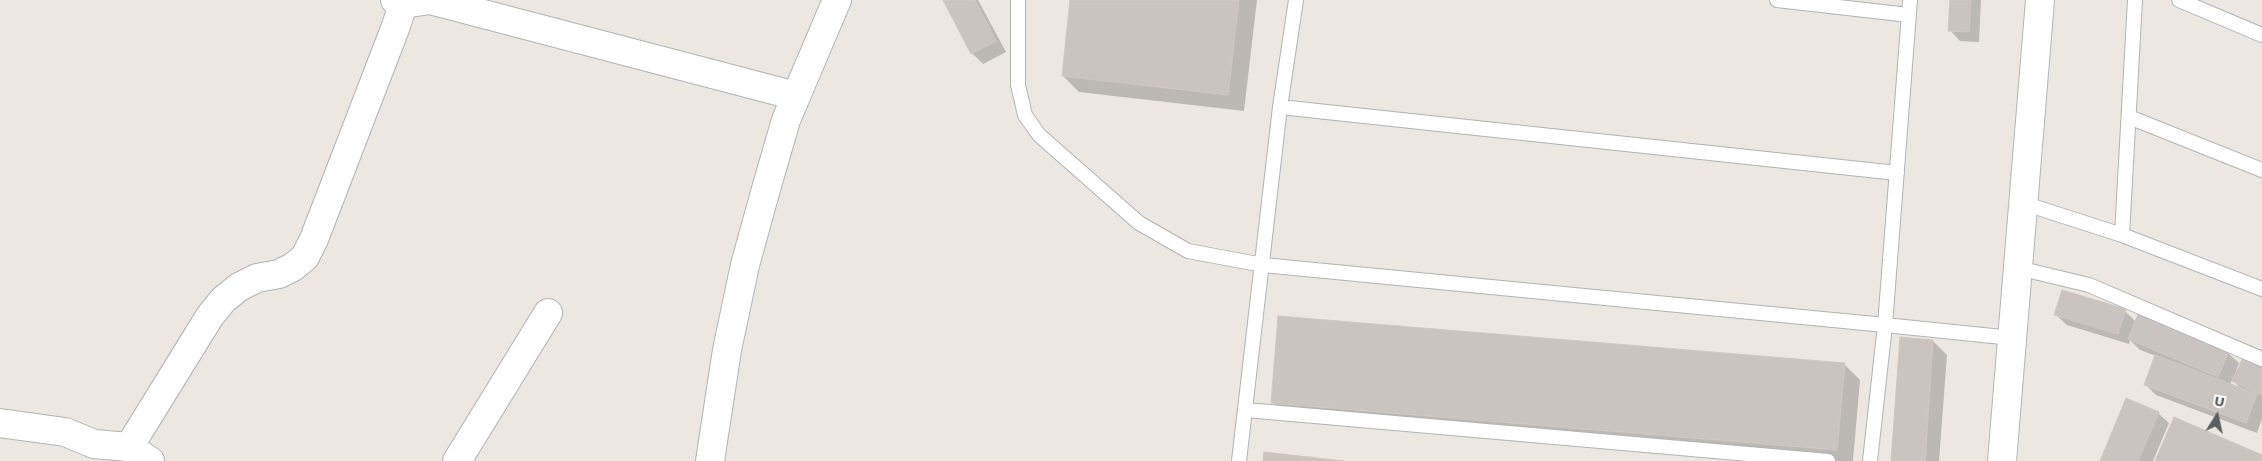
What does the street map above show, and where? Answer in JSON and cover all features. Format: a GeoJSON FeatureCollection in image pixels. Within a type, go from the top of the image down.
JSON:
{"type":"FeatureCollection","features":[{"type":"Feature","properties":{"kind":"street"},"geometry":{"type":"LineString","coordinates":[[0,423],[65,432],[94,444],[140,454],[210,316],[223,300],[239,287],[257,278],[280,274],[293,267],[304,257],[318,230],[399,2],[430,0],[796,96]]}},
{"type":"Feature","properties":{"kind":"street"},"geometry":{"type":"LineString","coordinates":[[710,461],[727,350],[746,265],[786,120],[836,0]]}},
{"type":"Feature","properties":{"kind":"street"},"geometry":{"type":"LineString","coordinates":[[2002,461],[2040,0]]}},
{"type":"Feature","properties":{"kind":"street"},"geometry":{"type":"LineString","coordinates":[[457,461],[548,313]]}},
{"type":"Feature","properties":{"kind":"lane"},"geometry":{"type":"LineString","coordinates":[[1018,0],[1018,85],[1025,115],[1039,135],[1139,223],[1188,250],[1262,265],[2012,338]]}},
{"type":"Feature","properties":{"kind":"lane"},"geometry":{"type":"LineString","coordinates":[[1239,461],[1280,107],[1296,0]]}},
{"type":"Feature","properties":{"kind":"lane"},"geometry":{"type":"LineString","coordinates":[[1777,0],[1909,16]]}},
{"type":"Feature","properties":{"kind":"lane"},"geometry":{"type":"LineString","coordinates":[[1870,461],[1885,325],[1910,0]]}},
{"type":"Feature","properties":{"kind":"lane"},"geometry":{"type":"LineString","coordinates":[[2122,235],[2135,0]]}},
{"type":"Feature","properties":{"kind":"lane"},"geometry":{"type":"LineString","coordinates":[[2179,0],[2262,35]]}},
{"type":"Feature","properties":{"kind":"lane"},"geometry":{"type":"LineString","coordinates":[[1280,107],[1897,173]]}},
{"type":"Feature","properties":{"kind":"lane"},"geometry":{"type":"LineString","coordinates":[[2129,117],[2262,170]]}},
{"type":"Feature","properties":{"kind":"lane"},"geometry":{"type":"LineString","coordinates":[[2023,203],[2122,235],[2262,289]]}},
{"type":"Feature","properties":{"kind":"lane"},"geometry":{"type":"LineString","coordinates":[[2018,268],[2089,286],[2262,359]]}},
{"type":"Feature","properties":{"kind":"lane"},"geometry":{"type":"LineString","coordinates":[[1246,410],[1828,461]]}},
{"type":"Feature","properties":{"kind":"building"},"geometry":{"type":"Polygon","coordinates":[[[943,0],[975,0],[996,41],[971,54],[943,0]]]}},
{"type":"Feature","properties":{"kind":"building"},"geometry":{"type":"Polygon","coordinates":[[[1070,0],[1239,0],[1228,95],[1062,76],[1070,0]]]}},
{"type":"Feature","properties":{"kind":"building"},"geometry":{"type":"Polygon","coordinates":[[[1950,0],[1971,0],[1969,32],[1948,31],[1950,0]]]}},
{"type":"Feature","properties":{"kind":"building"},"geometry":{"type":"Polygon","coordinates":[[[2062,290],[2126,309],[2118,334],[2054,315],[2062,290]]]}},
{"type":"Feature","properties":{"kind":"building"},"geometry":{"type":"Polygon","coordinates":[[[2138,314],[2229,351],[2218,377],[2128,339],[2138,314]]]}},
{"type":"Feature","properties":{"kind":"building"},"geometry":{"type":"Polygon","coordinates":[[[1278,316],[1845,363],[1837,450],[1271,403],[1278,316]]]}},
{"type":"Feature","properties":{"kind":"building"},"geometry":{"type":"Polygon","coordinates":[[[1900,337],[1933,340],[1925,461],[1891,461],[1900,337]]]}},
{"type":"Feature","properties":{"kind":"building"},"geometry":{"type":"Polygon","coordinates":[[[2245,353],[2262,361],[2262,395],[2232,381],[2245,353]]]}},
{"type":"Feature","properties":{"kind":"building"},"geometry":{"type":"Polygon","coordinates":[[[2155,355],[2257,394],[2246,423],[2144,385],[2155,355]]]}},
{"type":"Feature","properties":{"kind":"building"},"geometry":{"type":"Polygon","coordinates":[[[2126,398],[2159,412],[2138,461],[2100,461],[2126,398]]]}},
{"type":"Feature","properties":{"kind":"building"},"geometry":{"type":"Polygon","coordinates":[[[2174,417],[2262,455],[2262,461],[2155,461],[2174,417]]]}},
{"type":"Feature","properties":{"kind":"building"},"geometry":{"type":"Polygon","coordinates":[[[1264,452],[1344,461],[1263,461],[1264,452]]]}}]}
